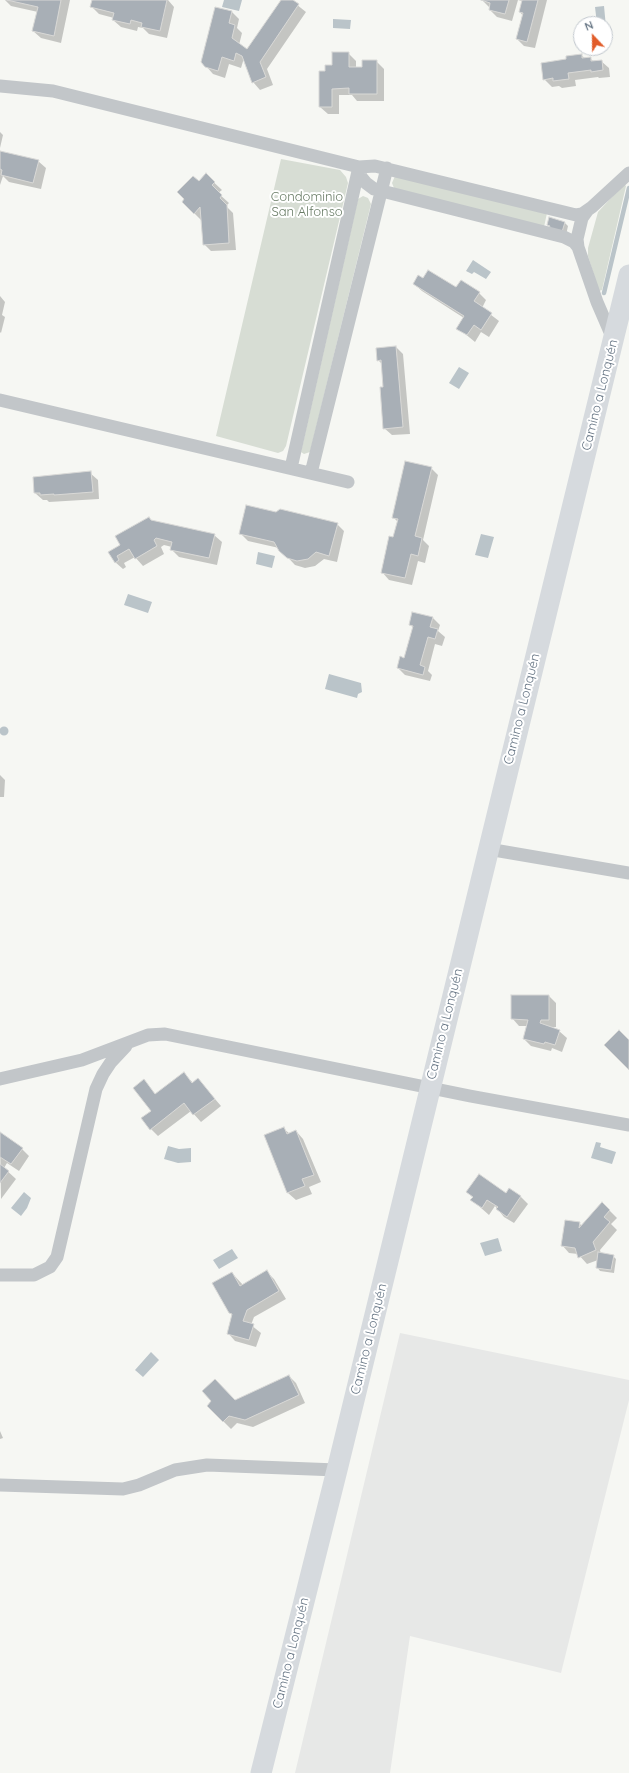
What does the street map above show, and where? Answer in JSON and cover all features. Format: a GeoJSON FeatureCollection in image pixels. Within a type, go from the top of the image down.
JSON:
{"type":"FeatureCollection","features":[{"type":"Feature","properties":{"kind":"main road","name":"Camino a Lonquén"},"geometry":{"type":"LineString","coordinates":[[261,1773],[337,1470],[629,275]]}},
{"type":"Feature","properties":{"kind":"street"},"geometry":{"type":"LineString","coordinates":[[0,86],[53,91],[359,167],[375,166],[387,168],[561,212],[576,215],[587,211]]}},
{"type":"Feature","properties":{"kind":"street"},"geometry":{"type":"LineString","coordinates":[[359,167],[361,177],[366,184],[381,191],[564,237],[574,242],[578,247]]}},
{"type":"Feature","properties":{"kind":"street"},"geometry":{"type":"LineString","coordinates":[[291,468],[359,167]]}},
{"type":"Feature","properties":{"kind":"street"},"geometry":{"type":"LineString","coordinates":[[311,473],[387,168]]}},
{"type":"Feature","properties":{"kind":"street"},"geometry":{"type":"LineString","coordinates":[[613,340],[597,302],[578,247],[577,239],[582,218],[587,211],[629,173]]}},
{"type":"Feature","properties":{"kind":"street"},"geometry":{"type":"LineString","coordinates":[[0,400],[348,482]]}},
{"type":"Feature","properties":{"kind":"street"},"geometry":{"type":"LineString","coordinates":[[488,849],[629,873]]}},
{"type":"Feature","properties":{"kind":"street"},"geometry":{"type":"LineString","coordinates":[[0,1079],[76,1062],[148,1035],[165,1034],[176,1035],[430,1088],[629,1125]]}},
{"type":"Feature","properties":{"kind":"street"},"geometry":{"type":"LineString","coordinates":[[0,1275],[34,1275],[45,1271],[57,1257],[96,1089],[111,1062],[129,1043]]}},
{"type":"Feature","properties":{"kind":"street"},"geometry":{"type":"LineString","coordinates":[[0,1485],[123,1489],[139,1485],[175,1470],[207,1465],[337,1470]]}},
{"type":"Feature","properties":{"kind":"shaded area"},"geometry":{"type":"Polygon","coordinates":[[[224,0],[242,0],[239,11],[222,7],[224,0]]]}},
{"type":"Feature","properties":{"kind":"shaded area"},"geometry":{"type":"Polygon","coordinates":[[[604,6],[605,16],[596,16],[595,7],[604,6]]]}},
{"type":"Feature","properties":{"kind":"shaded area"},"geometry":{"type":"Polygon","coordinates":[[[333,19],[351,20],[350,29],[333,28],[333,19]]]}},
{"type":"Feature","properties":{"kind":"shaded area"},"geometry":{"type":"Polygon","coordinates":[[[473,260],[491,272],[486,279],[474,272],[472,274],[466,271],[473,260]]]}},
{"type":"Feature","properties":{"kind":"shaded area"},"geometry":{"type":"Polygon","coordinates":[[[459,367],[469,373],[459,389],[449,383],[459,367]]]}},
{"type":"Feature","properties":{"kind":"shaded area"},"geometry":{"type":"Polygon","coordinates":[[[481,534],[494,537],[488,558],[475,555],[481,534]]]}},
{"type":"Feature","properties":{"kind":"shaded area"},"geometry":{"type":"Polygon","coordinates":[[[258,552],[275,556],[272,568],[256,564],[258,552]]]}},
{"type":"Feature","properties":{"kind":"shaded area"},"geometry":{"type":"Polygon","coordinates":[[[128,594],[152,602],[148,613],[124,605],[128,594]]]}},
{"type":"Feature","properties":{"kind":"shaded area"},"geometry":{"type":"Polygon","coordinates":[[[329,674],[361,683],[362,692],[358,694],[357,698],[325,689],[329,674]]]}},
{"type":"Feature","properties":{"kind":"shaded area"},"geometry":{"type":"Polygon","coordinates":[[[2,727],[6,727],[8,731],[6,735],[2,735],[0,733],[0,729],[2,727]]]}},
{"type":"Feature","properties":{"kind":"shaded area"},"geometry":{"type":"Polygon","coordinates":[[[596,1142],[601,1143],[600,1147],[616,1152],[612,1164],[591,1158],[596,1142]]]}},
{"type":"Feature","properties":{"kind":"shaded area"},"geometry":{"type":"Polygon","coordinates":[[[168,1146],[179,1149],[191,1148],[191,1162],[178,1163],[164,1159],[168,1146]]]}},
{"type":"Feature","properties":{"kind":"shaded area"},"geometry":{"type":"Polygon","coordinates":[[[24,1192],[31,1198],[27,1208],[21,1216],[11,1208],[24,1192]]]}},
{"type":"Feature","properties":{"kind":"shaded area"},"geometry":{"type":"Polygon","coordinates":[[[498,1238],[502,1251],[485,1256],[480,1243],[498,1238]]]}},
{"type":"Feature","properties":{"kind":"shaded area"},"geometry":{"type":"Polygon","coordinates":[[[232,1249],[238,1258],[219,1269],[213,1260],[232,1249]]]}},
{"type":"Feature","properties":{"kind":"shaded area"},"geometry":{"type":"Polygon","coordinates":[[[400,1333],[629,1380],[629,1400],[561,1673],[410,1636],[390,1773],[295,1773],[400,1333]]]}},
{"type":"Feature","properties":{"kind":"shaded area"},"geometry":{"type":"Polygon","coordinates":[[[151,1352],[159,1360],[143,1377],[135,1370],[151,1352]]]}},
{"type":"Feature","properties":{"kind":"green space","name":"Condominio San Alfonso"},"geometry":{"type":"Polygon","coordinates":[[[281,159],[340,170],[346,177],[348,183],[286,446],[283,451],[278,453],[216,436],[281,159]]]}},
{"type":"Feature","properties":{"kind":"green space"},"geometry":{"type":"Polygon","coordinates":[[[395,176],[547,213],[544,227],[394,188],[392,183],[395,176]]]}},
{"type":"Feature","properties":{"kind":"green space"},"geometry":{"type":"Polygon","coordinates":[[[624,184],[626,186],[602,290],[599,291],[588,256],[588,248],[598,212],[624,184]]]}},
{"type":"Feature","properties":{"kind":"green space"},"geometry":{"type":"Polygon","coordinates":[[[363,196],[368,198],[371,204],[310,452],[304,454],[301,452],[358,199],[363,196]]]}},
{"type":"Feature","properties":{"kind":"building"},"geometry":{"type":"Polygon","coordinates":[[[7,0],[61,0],[54,36],[32,31],[38,7],[7,0]]]}},
{"type":"Feature","properties":{"kind":"building"},"geometry":{"type":"Polygon","coordinates":[[[92,0],[167,0],[160,31],[141,27],[142,23],[131,20],[130,24],[112,20],[114,13],[90,7],[92,0]]]}},
{"type":"Feature","properties":{"kind":"building"},"geometry":{"type":"Polygon","coordinates":[[[281,0],[293,0],[299,4],[260,62],[266,77],[252,83],[242,56],[236,53],[234,61],[222,57],[218,71],[205,67],[201,62],[215,7],[232,11],[229,23],[235,25],[232,38],[247,49],[281,0]]]}},
{"type":"Feature","properties":{"kind":"building"},"geometry":{"type":"Polygon","coordinates":[[[481,0],[509,0],[505,14],[489,10],[490,3],[481,0]]]}},
{"type":"Feature","properties":{"kind":"building"},"geometry":{"type":"Polygon","coordinates":[[[522,0],[538,0],[527,42],[516,39],[523,13],[519,12],[522,0]]]}},
{"type":"Feature","properties":{"kind":"building"},"geometry":{"type":"Polygon","coordinates":[[[332,52],[349,52],[349,67],[362,67],[362,60],[377,60],[377,94],[349,94],[349,88],[332,89],[332,107],[319,107],[319,71],[325,71],[325,65],[332,65],[332,52]]]}},
{"type":"Feature","properties":{"kind":"building"},"geometry":{"type":"Polygon","coordinates":[[[566,56],[582,56],[582,58],[591,57],[591,61],[602,60],[603,70],[568,73],[569,79],[553,81],[553,78],[543,80],[541,63],[566,59],[566,56]]]}},
{"type":"Feature","properties":{"kind":"building"},"geometry":{"type":"Polygon","coordinates":[[[0,151],[39,160],[33,183],[1,175],[2,170],[0,169],[0,151]]]}},
{"type":"Feature","properties":{"kind":"building"},"geometry":{"type":"Polygon","coordinates":[[[206,173],[215,182],[212,185],[222,195],[220,198],[227,205],[229,243],[203,245],[200,207],[194,214],[182,202],[184,199],[177,192],[193,176],[199,181],[206,173]]]}},
{"type":"Feature","properties":{"kind":"building"},"geometry":{"type":"Polygon","coordinates":[[[549,217],[565,222],[562,232],[549,228],[550,226],[547,225],[549,217]]]}},
{"type":"Feature","properties":{"kind":"building"},"geometry":{"type":"Polygon","coordinates":[[[428,270],[456,287],[461,280],[480,292],[474,301],[492,313],[481,330],[474,325],[467,335],[456,329],[464,316],[413,284],[418,275],[423,278],[428,270]]]}},
{"type":"Feature","properties":{"kind":"building"},"geometry":{"type":"Polygon","coordinates":[[[396,346],[403,427],[383,429],[380,387],[383,387],[381,360],[377,361],[376,348],[396,346]]]}},
{"type":"Feature","properties":{"kind":"building"},"geometry":{"type":"Polygon","coordinates":[[[405,461],[432,467],[415,536],[422,538],[418,556],[411,554],[405,578],[381,573],[389,536],[393,537],[398,519],[392,518],[405,461]]]}},
{"type":"Feature","properties":{"kind":"building"},"geometry":{"type":"Polygon","coordinates":[[[91,471],[93,492],[54,495],[40,495],[40,493],[34,493],[33,477],[91,471]]]}},
{"type":"Feature","properties":{"kind":"building"},"geometry":{"type":"Polygon","coordinates":[[[246,505],[276,512],[280,509],[338,523],[329,556],[316,552],[308,559],[297,561],[287,558],[279,551],[274,542],[239,534],[246,505]]]}},
{"type":"Feature","properties":{"kind":"building"},"geometry":{"type":"Polygon","coordinates":[[[149,517],[151,520],[215,534],[209,558],[170,550],[172,542],[156,538],[154,540],[157,546],[135,559],[129,549],[117,556],[119,560],[115,563],[108,552],[120,545],[115,536],[149,517]]]}},
{"type":"Feature","properties":{"kind":"building"},"geometry":{"type":"Polygon","coordinates":[[[412,612],[433,617],[430,627],[438,629],[435,639],[428,637],[420,665],[425,667],[423,675],[397,668],[400,656],[404,658],[413,626],[409,625],[412,612]]]}},
{"type":"Feature","properties":{"kind":"building"},"geometry":{"type":"Polygon","coordinates":[[[511,995],[549,995],[549,1020],[541,1020],[540,1023],[560,1030],[555,1045],[523,1039],[528,1020],[511,1019],[511,995]]]}},
{"type":"Feature","properties":{"kind":"building"},"geometry":{"type":"Polygon","coordinates":[[[619,1030],[629,1040],[629,1070],[604,1045],[619,1030]]]}},
{"type":"Feature","properties":{"kind":"building"},"geometry":{"type":"Polygon","coordinates":[[[184,1072],[192,1083],[198,1078],[215,1099],[193,1115],[184,1103],[150,1130],[141,1118],[151,1111],[133,1088],[144,1079],[155,1094],[184,1072]]]}},
{"type":"Feature","properties":{"kind":"building"},"geometry":{"type":"Polygon","coordinates":[[[284,1127],[287,1134],[296,1130],[314,1175],[302,1179],[305,1186],[287,1193],[264,1135],[284,1127]]]}},
{"type":"Feature","properties":{"kind":"building"},"geometry":{"type":"Polygon","coordinates":[[[0,1132],[23,1148],[11,1164],[0,1157],[0,1132]]]}},
{"type":"Feature","properties":{"kind":"building"},"geometry":{"type":"Polygon","coordinates":[[[0,1164],[9,1171],[0,1183],[0,1164]]]}},
{"type":"Feature","properties":{"kind":"building"},"geometry":{"type":"Polygon","coordinates":[[[479,1174],[506,1193],[509,1188],[521,1196],[507,1217],[496,1209],[498,1207],[487,1200],[482,1208],[470,1200],[473,1197],[466,1192],[479,1174]]]}},
{"type":"Feature","properties":{"kind":"building"},"geometry":{"type":"Polygon","coordinates":[[[602,1202],[610,1210],[604,1217],[610,1222],[593,1242],[596,1250],[578,1258],[575,1248],[561,1246],[565,1220],[580,1222],[579,1228],[602,1202]]]}},
{"type":"Feature","properties":{"kind":"building"},"geometry":{"type":"Polygon","coordinates":[[[598,1252],[614,1255],[611,1270],[596,1268],[598,1252]]]}},
{"type":"Feature","properties":{"kind":"building"},"geometry":{"type":"Polygon","coordinates":[[[267,1270],[279,1291],[247,1310],[243,1321],[254,1324],[249,1340],[227,1334],[232,1314],[229,1313],[212,1283],[232,1272],[240,1286],[267,1270]]]}},
{"type":"Feature","properties":{"kind":"building"},"geometry":{"type":"Polygon","coordinates":[[[289,1375],[299,1395],[245,1420],[229,1416],[223,1422],[207,1406],[211,1401],[202,1391],[215,1379],[235,1400],[289,1375]]]}},
{"type":"Feature","properties":{"kind":"waterway"},"geometry":{"type":"LineString","coordinates":[[604,293],[629,188]]}}]}
